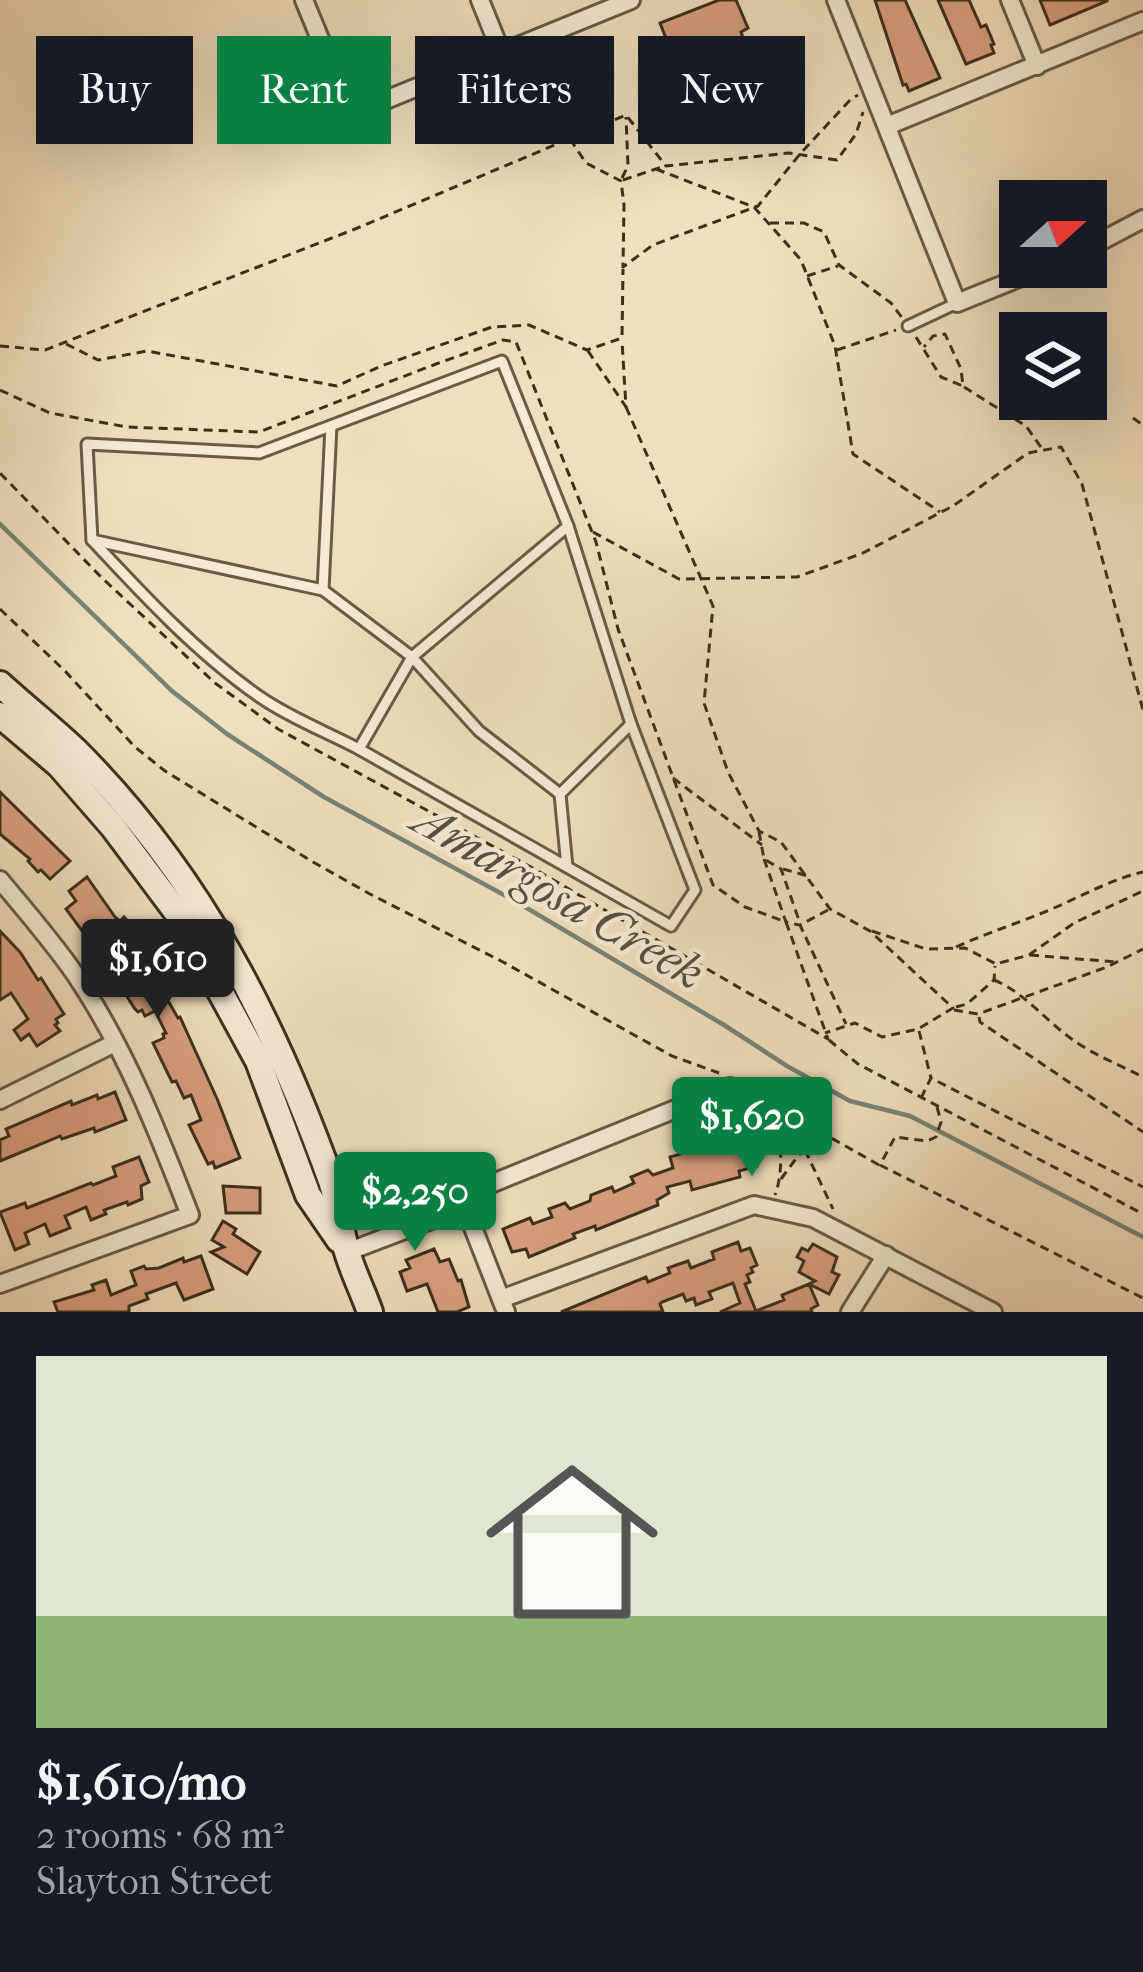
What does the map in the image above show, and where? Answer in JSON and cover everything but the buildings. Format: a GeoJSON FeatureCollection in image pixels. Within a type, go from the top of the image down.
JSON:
{"type":"FeatureCollection","features":[{"type":"Feature","properties":{"kind":"main road"},"geometry":{"type":"LineString","coordinates":[[0,685],[74,749],[139,821],[205,909],[231,953],[280,1051],[333,1186],[347,1252],[370,1312]]}},
{"type":"Feature","properties":{"kind":"main road"},"geometry":{"type":"LineString","coordinates":[[0,715],[59,765],[178,914],[257,1061],[308,1195],[347,1252]]}},
{"type":"Feature","properties":{"kind":"street"},"geometry":{"type":"LineString","coordinates":[[304,0],[351,114],[415,88]]}},
{"type":"Feature","properties":{"kind":"street"},"geometry":{"type":"LineString","coordinates":[[480,0],[495,36]]}},
{"type":"Feature","properties":{"kind":"street"},"geometry":{"type":"LineString","coordinates":[[541,36],[632,0]]}},
{"type":"Feature","properties":{"kind":"street"},"geometry":{"type":"LineString","coordinates":[[836,0],[957,303],[999,286]]}},
{"type":"Feature","properties":{"kind":"street"},"geometry":{"type":"LineString","coordinates":[[1010,0],[1037,66]]}},
{"type":"Feature","properties":{"kind":"street"},"geometry":{"type":"LineString","coordinates":[[886,126],[1143,21]]}},
{"type":"Feature","properties":{"kind":"street"},"geometry":{"type":"LineString","coordinates":[[1107,238],[1143,219]]}},
{"type":"Feature","properties":{"kind":"street"},"geometry":{"type":"LineString","coordinates":[[0,880],[77,977],[115,1043],[151,1114],[190,1215],[0,1285]]}},
{"type":"Feature","properties":{"kind":"street"},"geometry":{"type":"LineString","coordinates":[[0,1100],[115,1043]]}},
{"type":"Feature","properties":{"kind":"street"},"geometry":{"type":"LineString","coordinates":[[347,1252],[465,1207],[478,1189],[728,1081]]}},
{"type":"Feature","properties":{"kind":"street"},"geometry":{"type":"LineString","coordinates":[[465,1207],[503,1306],[754,1205],[813,1218],[993,1312]]}},
{"type":"Feature","properties":{"kind":"street"},"geometry":{"type":"LineString","coordinates":[[850,1312],[886,1256]]}},
{"type":"Feature","properties":{"kind":"lane"},"geometry":{"type":"LineString","coordinates":[[908,326],[957,303]]}},
{"type":"Feature","properties":{"kind":"lane"},"geometry":{"type":"LineString","coordinates":[[502,361],[568,526],[631,724],[695,890],[671,926],[359,748],[264,700],[230,674],[143,596],[92,539],[87,444],[260,453],[502,361]]}},
{"type":"Feature","properties":{"kind":"lane"},"geometry":{"type":"LineString","coordinates":[[323,590],[331,426]]}},
{"type":"Feature","properties":{"kind":"lane"},"geometry":{"type":"LineString","coordinates":[[359,748],[412,657],[568,526]]}},
{"type":"Feature","properties":{"kind":"lane"},"geometry":{"type":"LineString","coordinates":[[92,539],[323,590],[412,657],[478,731],[560,794],[567,867]]}},
{"type":"Feature","properties":{"kind":"lane"},"geometry":{"type":"LineString","coordinates":[[560,794],[631,724]]}},
{"type":"Feature","properties":{"kind":"path"},"geometry":{"type":"LineString","coordinates":[[623,267],[653,245],[758,206],[851,99],[872,88]]}},
{"type":"Feature","properties":{"kind":"path"},"geometry":{"type":"LineString","coordinates":[[573,144],[586,163],[621,181],[666,166],[789,153],[837,160],[856,134],[872,88]]}},
{"type":"Feature","properties":{"kind":"path"},"geometry":{"type":"LineString","coordinates":[[626,115],[666,166]]}},
{"type":"Feature","properties":{"kind":"path"},"geometry":{"type":"LineString","coordinates":[[614,120],[626,115]]}},
{"type":"Feature","properties":{"kind":"path"},"geometry":{"type":"LineString","coordinates":[[626,115],[628,166],[621,181],[626,407]]}},
{"type":"Feature","properties":{"kind":"path"},"geometry":{"type":"LineString","coordinates":[[0,346],[45,350],[355,230],[558,144]]}},
{"type":"Feature","properties":{"kind":"path"},"geometry":{"type":"LineString","coordinates":[[656,169],[754,207],[801,260],[836,351],[853,454],[940,512]]}},
{"type":"Feature","properties":{"kind":"path"},"geometry":{"type":"LineString","coordinates":[[768,223],[804,224],[824,232],[839,265],[891,303],[941,377],[1026,426],[1043,450]]}},
{"type":"Feature","properties":{"kind":"path"},"geometry":{"type":"LineString","coordinates":[[807,276],[839,265]]}},
{"type":"Feature","properties":{"kind":"path"},"geometry":{"type":"LineString","coordinates":[[64,343],[98,360],[147,351],[337,386],[492,327],[529,326],[587,350],[626,407],[713,606],[704,703],[728,772],[759,831],[764,859],[826,1036]]}},
{"type":"Feature","properties":{"kind":"path"},"geometry":{"type":"LineString","coordinates":[[836,351],[908,326]]}},
{"type":"Feature","properties":{"kind":"path"},"geometry":{"type":"LineString","coordinates":[[924,347],[933,336],[945,334],[961,369],[963,386]]}},
{"type":"Feature","properties":{"kind":"path"},"geometry":{"type":"LineString","coordinates":[[587,350],[622,338]]}},
{"type":"Feature","properties":{"kind":"path"},"geometry":{"type":"LineString","coordinates":[[0,389],[50,413],[127,427],[259,432],[502,340],[516,342],[591,531],[618,629],[713,885],[745,907],[800,925],[830,909]]}},
{"type":"Feature","properties":{"kind":"path"},"geometry":{"type":"LineString","coordinates":[[1133,418],[1143,425]]}},
{"type":"Feature","properties":{"kind":"path"},"geometry":{"type":"LineString","coordinates":[[591,531],[679,579],[797,577],[863,553],[940,512],[1028,453],[1061,447],[1082,484],[1143,710]]}},
{"type":"Feature","properties":{"kind":"path"},"geometry":{"type":"LineString","coordinates":[[0,610],[135,747],[165,771],[313,862],[657,1048],[728,1081],[743,1081],[789,1114],[880,1166],[1143,1298]]}},
{"type":"Feature","properties":{"kind":"path"},"geometry":{"type":"LineString","coordinates":[[672,777],[762,845]]}},
{"type":"Feature","properties":{"kind":"path"},"geometry":{"type":"LineString","coordinates":[[759,831],[782,842],[830,909],[870,931],[952,1008],[979,1014],[1143,950]]}},
{"type":"Feature","properties":{"kind":"path"},"geometry":{"type":"LineString","coordinates":[[764,859],[808,876]]}},
{"type":"Feature","properties":{"kind":"path"},"geometry":{"type":"LineString","coordinates":[[781,869],[800,925],[847,1026]]}},
{"type":"Feature","properties":{"kind":"path"},"geometry":{"type":"LineString","coordinates":[[955,948],[1143,872]]}},
{"type":"Feature","properties":{"kind":"path"},"geometry":{"type":"LineString","coordinates":[[1029,955],[1074,923],[1143,891]]}},
{"type":"Feature","properties":{"kind":"path"},"geometry":{"type":"LineString","coordinates":[[870,931],[926,950],[965,948],[995,964],[1029,955],[1118,962]]}},
{"type":"Feature","properties":{"kind":"path"},"geometry":{"type":"LineString","coordinates":[[826,1036],[855,1023],[882,1037],[919,1030],[952,1008],[967,1004],[994,980],[995,964]]}},
{"type":"Feature","properties":{"kind":"path"},"geometry":{"type":"LineString","coordinates":[[994,980],[1012,987],[1076,1042],[1143,1077]]}},
{"type":"Feature","properties":{"kind":"path"},"geometry":{"type":"LineString","coordinates":[[979,1014],[980,1022],[1143,1132]]}},
{"type":"Feature","properties":{"kind":"path"},"geometry":{"type":"LineString","coordinates":[[781,1015],[826,1036],[858,1064],[1143,1214]]}},
{"type":"Feature","properties":{"kind":"path"},"geometry":{"type":"LineString","coordinates":[[919,1030],[931,1078],[921,1098]]}},
{"type":"Feature","properties":{"kind":"path"},"geometry":{"type":"LineString","coordinates":[[931,1078],[1143,1187]]}},
{"type":"Feature","properties":{"kind":"path"},"geometry":{"type":"LineString","coordinates":[[770,1208],[778,1183],[774,1101]]}},
{"type":"Feature","properties":{"kind":"path"},"geometry":{"type":"LineString","coordinates":[[880,1166],[895,1137],[927,1141],[936,1137],[941,1122],[937,1107]]}},
{"type":"Feature","properties":{"kind":"path"},"geometry":{"type":"LineString","coordinates":[[778,1183],[818,1138],[839,1141]]}},
{"type":"Feature","properties":{"kind":"path"},"geometry":{"type":"LineString","coordinates":[[806,1150],[833,1206],[834,1229]]}},
{"type":"Feature","properties":{"kind":"waterway","name":"Amargosa Creek"},"geometry":{"type":"LineString","coordinates":[[0,524],[172,691],[227,734],[324,797],[515,901],[850,1101],[910,1116],[1143,1237]]}}]}
